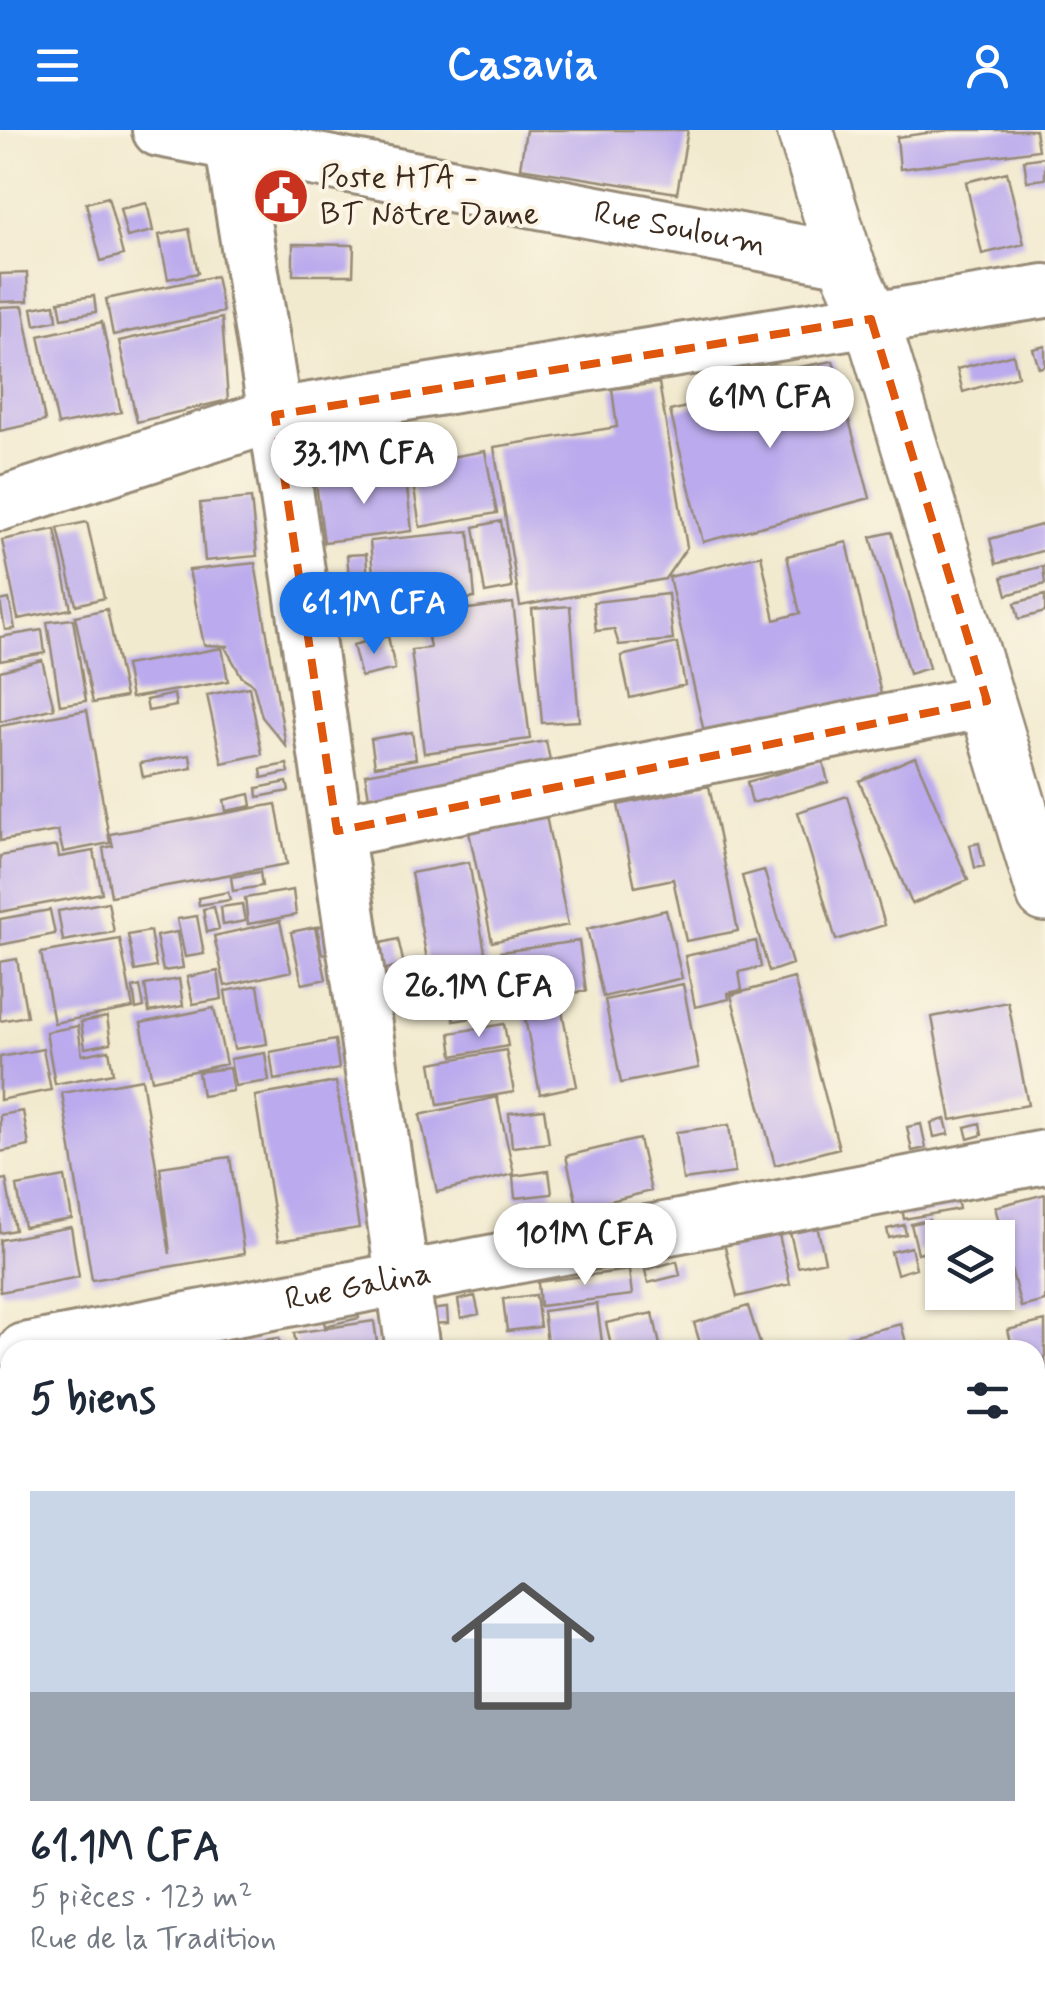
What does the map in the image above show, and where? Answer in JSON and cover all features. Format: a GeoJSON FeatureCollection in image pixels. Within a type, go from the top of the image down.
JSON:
{"type":"FeatureCollection","features":[{"type":"Feature","properties":{"kind":"street","name":"Rue Souloum"},"geometry":{"type":"LineString","coordinates":[[159,130],[845,260]]}},
{"type":"Feature","properties":{"kind":"street"},"geometry":{"type":"LineString","coordinates":[[805,130],[845,260],[871,318],[1045,894]]}},
{"type":"Feature","properties":{"kind":"street"},"geometry":{"type":"LineString","coordinates":[[231,142],[276,416],[411,1340]]}},
{"type":"Feature","properties":{"kind":"street"},"geometry":{"type":"LineString","coordinates":[[0,504],[276,416],[1045,291]]}},
{"type":"Feature","properties":{"kind":"street"},"geometry":{"type":"LineString","coordinates":[[337,831],[988,700]]}},
{"type":"Feature","properties":{"kind":"street","name":"Rue Galina"},"geometry":{"type":"LineString","coordinates":[[78,1340],[1045,1157]]}},
{"type":"Feature","properties":{"kind":"highlighted area"},"geometry":{"type":"Polygon","coordinates":[[[871,319],[987,701],[337,831],[275,415],[871,319]]]}},
{"type":"Feature","properties":{"kind":"building"},"geometry":{"type":"Polygon","coordinates":[[[526,130],[688,130],[677,193],[520,168],[526,130]]]}},
{"type":"Feature","properties":{"kind":"building"},"geometry":{"type":"Polygon","coordinates":[[[949,130],[1035,130],[1038,150],[900,169],[897,137],[949,130]]]}},
{"type":"Feature","properties":{"kind":"building"},"geometry":{"type":"Polygon","coordinates":[[[1045,157],[1045,179],[1027,181],[1024,160],[1045,157]]]}},
{"type":"Feature","properties":{"kind":"building"},"geometry":{"type":"Polygon","coordinates":[[[1007,172],[1024,244],[982,254],[966,182],[1007,172]]]}},
{"type":"Feature","properties":{"kind":"building"},"geometry":{"type":"Polygon","coordinates":[[[108,197],[123,255],[101,261],[86,203],[108,197]]]}},
{"type":"Feature","properties":{"kind":"building"},"geometry":{"type":"Polygon","coordinates":[[[147,203],[153,231],[127,237],[120,209],[147,203]]]}},
{"type":"Feature","properties":{"kind":"building"},"geometry":{"type":"Polygon","coordinates":[[[189,229],[198,273],[168,279],[159,235],[189,229]]]}},
{"type":"Feature","properties":{"kind":"building"},"geometry":{"type":"Polygon","coordinates":[[[293,244],[354,245],[353,275],[293,275],[293,244]]]}},
{"type":"Feature","properties":{"kind":"building"},"geometry":{"type":"Polygon","coordinates":[[[27,273],[28,301],[0,302],[0,274],[27,273]]]}},
{"type":"Feature","properties":{"kind":"building"},"geometry":{"type":"Polygon","coordinates":[[[216,276],[223,312],[113,335],[106,299],[216,276]]]}},
{"type":"Feature","properties":{"kind":"building"},"geometry":{"type":"Polygon","coordinates":[[[94,296],[96,312],[62,318],[59,301],[94,296]]]}},
{"type":"Feature","properties":{"kind":"building"},"geometry":{"type":"Polygon","coordinates":[[[55,304],[57,320],[35,325],[32,308],[55,304]]]}},
{"type":"Feature","properties":{"kind":"building"},"geometry":{"type":"Polygon","coordinates":[[[23,306],[45,421],[0,431],[0,307],[23,306]]]}},
{"type":"Feature","properties":{"kind":"building"},"geometry":{"type":"Polygon","coordinates":[[[222,318],[228,400],[137,422],[119,341],[222,318]]]}},
{"type":"Feature","properties":{"kind":"building"},"geometry":{"type":"Polygon","coordinates":[[[102,322],[121,412],[58,425],[39,336],[102,322]]]}},
{"type":"Feature","properties":{"kind":"building"},"geometry":{"type":"Polygon","coordinates":[[[1045,346],[1045,366],[1039,368],[1033,349],[1045,346]]]}},
{"type":"Feature","properties":{"kind":"building"},"geometry":{"type":"Polygon","coordinates":[[[1013,354],[1018,376],[963,392],[957,369],[1013,354]]]}},
{"type":"Feature","properties":{"kind":"building"},"geometry":{"type":"Polygon","coordinates":[[[833,361],[870,498],[703,542],[670,411],[737,395],[733,379],[833,361]]]}},
{"type":"Feature","properties":{"kind":"building"},"geometry":{"type":"Polygon","coordinates":[[[659,383],[687,547],[665,579],[520,606],[494,447],[617,427],[612,389],[659,383]]]}},
{"type":"Feature","properties":{"kind":"building"},"geometry":{"type":"Polygon","coordinates":[[[485,451],[497,513],[420,527],[410,464],[485,451]]]}},
{"type":"Feature","properties":{"kind":"building"},"geometry":{"type":"Polygon","coordinates":[[[405,472],[412,531],[324,542],[316,483],[405,472]]]}},
{"type":"Feature","properties":{"kind":"building"},"geometry":{"type":"Polygon","coordinates":[[[251,498],[257,556],[205,561],[200,503],[251,498]]]}},
{"type":"Feature","properties":{"kind":"building"},"geometry":{"type":"Polygon","coordinates":[[[501,521],[512,588],[485,593],[474,527],[501,521]]]}},
{"type":"Feature","properties":{"kind":"building"},"geometry":{"type":"Polygon","coordinates":[[[87,522],[104,598],[76,605],[58,528],[87,522]]]}},
{"type":"Feature","properties":{"kind":"building"},"geometry":{"type":"Polygon","coordinates":[[[1045,524],[1045,550],[996,564],[990,539],[1045,524]]]}},
{"type":"Feature","properties":{"kind":"building"},"geometry":{"type":"Polygon","coordinates":[[[55,529],[71,609],[18,619],[2,540],[55,529]]]}},
{"type":"Feature","properties":{"kind":"building"},"geometry":{"type":"Polygon","coordinates":[[[469,531],[475,598],[376,607],[370,541],[469,531]]]}},
{"type":"Feature","properties":{"kind":"building"},"geometry":{"type":"Polygon","coordinates":[[[892,532],[929,668],[909,674],[871,537],[892,532]]]}},
{"type":"Feature","properties":{"kind":"building"},"geometry":{"type":"Polygon","coordinates":[[[847,542],[883,703],[707,745],[669,577],[761,555],[775,620],[800,613],[787,556],[847,542]]]}},
{"type":"Feature","properties":{"kind":"building"},"geometry":{"type":"Polygon","coordinates":[[[366,554],[370,609],[352,611],[347,555],[366,554]]]}},
{"type":"Feature","properties":{"kind":"building"},"geometry":{"type":"Polygon","coordinates":[[[255,563],[286,746],[262,717],[253,684],[242,677],[225,647],[229,646],[204,645],[189,570],[255,563]]]}},
{"type":"Feature","properties":{"kind":"building"},"geometry":{"type":"Polygon","coordinates":[[[1043,566],[1045,584],[1007,595],[1002,577],[1043,566]]]}},
{"type":"Feature","properties":{"kind":"building"},"geometry":{"type":"Polygon","coordinates":[[[668,594],[673,640],[619,645],[614,629],[596,631],[593,602],[668,594]]]}},
{"type":"Feature","properties":{"kind":"building"},"geometry":{"type":"Polygon","coordinates":[[[1045,595],[1045,612],[1019,619],[1015,603],[1045,595]]]}},
{"type":"Feature","properties":{"kind":"building"},"geometry":{"type":"Polygon","coordinates":[[[9,599],[15,629],[5,630],[0,601],[9,599]]]}},
{"type":"Feature","properties":{"kind":"building"},"geometry":{"type":"Polygon","coordinates":[[[513,603],[530,739],[424,753],[411,650],[430,648],[424,615],[513,603]]]}},
{"type":"Feature","properties":{"kind":"building"},"geometry":{"type":"Polygon","coordinates":[[[570,606],[579,721],[542,723],[532,609],[570,606]]]}},
{"type":"Feature","properties":{"kind":"building"},"geometry":{"type":"Polygon","coordinates":[[[107,609],[125,697],[93,703],[75,616],[107,609]]]}},
{"type":"Feature","properties":{"kind":"building"},"geometry":{"type":"Polygon","coordinates":[[[73,619],[86,701],[60,705],[47,622],[73,619]]]}},
{"type":"Feature","properties":{"kind":"building"},"geometry":{"type":"Polygon","coordinates":[[[42,630],[45,653],[0,661],[0,637],[42,630]]]}},
{"type":"Feature","properties":{"kind":"building"},"geometry":{"type":"Polygon","coordinates":[[[388,636],[395,669],[361,677],[353,645],[388,636]]]}},
{"type":"Feature","properties":{"kind":"building"},"geometry":{"type":"Polygon","coordinates":[[[677,643],[685,685],[630,698],[621,656],[677,643]]]}},
{"type":"Feature","properties":{"kind":"building"},"geometry":{"type":"Polygon","coordinates":[[[222,648],[228,681],[131,698],[125,665],[222,648]]]}},
{"type":"Feature","properties":{"kind":"building"},"geometry":{"type":"Polygon","coordinates":[[[42,660],[54,708],[0,722],[0,671],[42,660]]]}},
{"type":"Feature","properties":{"kind":"building"},"geometry":{"type":"Polygon","coordinates":[[[249,687],[262,754],[222,763],[207,695],[249,687]]]}},
{"type":"Feature","properties":{"kind":"building"},"geometry":{"type":"Polygon","coordinates":[[[174,694],[176,706],[148,711],[146,700],[174,694]]]}},
{"type":"Feature","properties":{"kind":"building"},"geometry":{"type":"Polygon","coordinates":[[[87,710],[110,843],[63,852],[58,831],[0,841],[0,726],[87,710]]]}},
{"type":"Feature","properties":{"kind":"building"},"geometry":{"type":"Polygon","coordinates":[[[412,732],[416,759],[375,766],[371,739],[412,732]]]}},
{"type":"Feature","properties":{"kind":"building"},"geometry":{"type":"Polygon","coordinates":[[[546,741],[552,770],[370,803],[365,774],[546,741]]]}},
{"type":"Feature","properties":{"kind":"building"},"geometry":{"type":"Polygon","coordinates":[[[190,755],[192,768],[143,777],[140,763],[190,755]]]}},
{"type":"Feature","properties":{"kind":"building"},"geometry":{"type":"Polygon","coordinates":[[[915,757],[968,880],[912,904],[859,781],[915,757]]]}},
{"type":"Feature","properties":{"kind":"building"},"geometry":{"type":"Polygon","coordinates":[[[823,761],[828,782],[752,803],[747,782],[823,761]]]}},
{"type":"Feature","properties":{"kind":"building"},"geometry":{"type":"Polygon","coordinates":[[[287,764],[289,772],[262,778],[261,769],[287,764]]]}},
{"type":"Feature","properties":{"kind":"building"},"geometry":{"type":"Polygon","coordinates":[[[287,782],[289,791],[258,797],[257,788],[287,782]]]}},
{"type":"Feature","properties":{"kind":"building"},"geometry":{"type":"Polygon","coordinates":[[[709,786],[738,931],[686,941],[673,879],[635,887],[618,805],[709,786]]]}},
{"type":"Feature","properties":{"kind":"building"},"geometry":{"type":"Polygon","coordinates":[[[250,794],[252,806],[226,811],[224,800],[250,794]]]}},
{"type":"Feature","properties":{"kind":"building"},"geometry":{"type":"Polygon","coordinates":[[[847,796],[885,925],[836,940],[798,812],[847,796]]]}},
{"type":"Feature","properties":{"kind":"building"},"geometry":{"type":"Polygon","coordinates":[[[276,804],[287,864],[111,896],[103,848],[113,846],[110,834],[276,804]]]}},
{"type":"Feature","properties":{"kind":"building"},"geometry":{"type":"Polygon","coordinates":[[[546,816],[568,925],[492,942],[469,832],[546,816]]]}},
{"type":"Feature","properties":{"kind":"building"},"geometry":{"type":"Polygon","coordinates":[[[979,843],[984,866],[975,868],[970,845],[979,843]]]}},
{"type":"Feature","properties":{"kind":"building"},"geometry":{"type":"Polygon","coordinates":[[[57,846],[59,857],[94,851],[102,893],[0,912],[0,856],[57,846]]]}},
{"type":"Feature","properties":{"kind":"building"},"geometry":{"type":"Polygon","coordinates":[[[469,862],[496,1014],[454,1021],[448,989],[433,992],[411,873],[469,862]]]}},
{"type":"Feature","properties":{"kind":"building"},"geometry":{"type":"Polygon","coordinates":[[[764,870],[792,964],[769,972],[742,876],[764,870]]]}},
{"type":"Feature","properties":{"kind":"building"},"geometry":{"type":"Polygon","coordinates":[[[260,872],[262,886],[233,891],[231,877],[260,872]]]}},
{"type":"Feature","properties":{"kind":"building"},"geometry":{"type":"Polygon","coordinates":[[[293,890],[296,915],[248,924],[245,898],[293,890]]]}},
{"type":"Feature","properties":{"kind":"building"},"geometry":{"type":"Polygon","coordinates":[[[228,892],[230,900],[199,905],[198,898],[228,892]]]}},
{"type":"Feature","properties":{"kind":"building"},"geometry":{"type":"Polygon","coordinates":[[[108,902],[114,932],[63,941],[58,911],[108,902]]]}},
{"type":"Feature","properties":{"kind":"building"},"geometry":{"type":"Polygon","coordinates":[[[242,904],[245,921],[223,925],[221,907],[242,904]]]}},
{"type":"Feature","properties":{"kind":"building"},"geometry":{"type":"Polygon","coordinates":[[[214,907],[219,929],[207,932],[203,909],[214,907]]]}},
{"type":"Feature","properties":{"kind":"building"},"geometry":{"type":"Polygon","coordinates":[[[50,910],[55,934],[0,945],[0,919],[50,910]]]}},
{"type":"Feature","properties":{"kind":"building"},"geometry":{"type":"Polygon","coordinates":[[[666,910],[682,978],[603,997],[587,929],[666,910]]]}},
{"type":"Feature","properties":{"kind":"building"},"geometry":{"type":"Polygon","coordinates":[[[197,916],[204,954],[185,957],[177,919],[197,916]]]}},
{"type":"Feature","properties":{"kind":"building"},"geometry":{"type":"Polygon","coordinates":[[[280,921],[291,971],[225,986],[214,936],[280,921]]]}},
{"type":"Feature","properties":{"kind":"building"},"geometry":{"type":"Polygon","coordinates":[[[337,923],[343,949],[322,954],[317,927],[337,923]]]}},
{"type":"Feature","properties":{"kind":"building"},"geometry":{"type":"Polygon","coordinates":[[[315,927],[326,979],[302,984],[291,932],[315,927]]]}},
{"type":"Feature","properties":{"kind":"building"},"geometry":{"type":"Polygon","coordinates":[[[150,931],[156,967],[135,971],[128,935],[150,931]]]}},
{"type":"Feature","properties":{"kind":"building"},"geometry":{"type":"Polygon","coordinates":[[[177,932],[183,968],[163,971],[156,936],[177,932]]]}},
{"type":"Feature","properties":{"kind":"building"},"geometry":{"type":"Polygon","coordinates":[[[120,939],[133,1008],[54,1023],[41,953],[120,939]]]}},
{"type":"Feature","properties":{"kind":"building"},"geometry":{"type":"Polygon","coordinates":[[[398,939],[404,965],[382,970],[377,944],[398,939]]]}},
{"type":"Feature","properties":{"kind":"building"},"geometry":{"type":"Polygon","coordinates":[[[579,941],[586,991],[507,1003],[500,952],[579,941]]]}},
{"type":"Feature","properties":{"kind":"building"},"geometry":{"type":"Polygon","coordinates":[[[756,941],[761,967],[739,972],[742,990],[728,993],[729,999],[695,1007],[685,956],[756,941]]]}},
{"type":"Feature","properties":{"kind":"building"},"geometry":{"type":"Polygon","coordinates":[[[17,959],[27,1016],[0,1021],[0,962],[17,959]]]}},
{"type":"Feature","properties":{"kind":"building"},"geometry":{"type":"Polygon","coordinates":[[[218,971],[222,999],[193,1004],[187,977],[218,971]]]}},
{"type":"Feature","properties":{"kind":"building"},"geometry":{"type":"Polygon","coordinates":[[[794,978],[839,1148],[775,1165],[731,995],[794,978]]]}},
{"type":"Feature","properties":{"kind":"building"},"geometry":{"type":"Polygon","coordinates":[[[179,979],[183,1006],[149,1012],[145,985],[179,979]]]}},
{"type":"Feature","properties":{"kind":"building"},"geometry":{"type":"Polygon","coordinates":[[[683,984],[699,1068],[621,1083],[605,1000],[683,984]]]}},
{"type":"Feature","properties":{"kind":"building"},"geometry":{"type":"Polygon","coordinates":[[[258,985],[267,1044],[234,1049],[225,991],[258,985]]]}},
{"type":"Feature","properties":{"kind":"building"},"geometry":{"type":"Polygon","coordinates":[[[140,986],[144,1007],[136,1009],[133,988],[140,986]]]}},
{"type":"Feature","properties":{"kind":"building"},"geometry":{"type":"Polygon","coordinates":[[[560,1001],[577,1086],[540,1094],[523,1008],[560,1001]]]}},
{"type":"Feature","properties":{"kind":"building"},"geometry":{"type":"Polygon","coordinates":[[[1008,1002],[1028,1105],[951,1120],[932,1017],[1008,1002]]]}},
{"type":"Feature","properties":{"kind":"building"},"geometry":{"type":"Polygon","coordinates":[[[214,1008],[226,1064],[152,1080],[141,1023],[214,1008]]]}},
{"type":"Feature","properties":{"kind":"building"},"geometry":{"type":"Polygon","coordinates":[[[107,1017],[111,1043],[85,1048],[81,1022],[107,1017]]]}},
{"type":"Feature","properties":{"kind":"building"},"geometry":{"type":"Polygon","coordinates":[[[504,1024],[508,1046],[453,1056],[450,1033],[504,1024]]]}},
{"type":"Feature","properties":{"kind":"building"},"geometry":{"type":"Polygon","coordinates":[[[78,1026],[82,1055],[109,1050],[113,1073],[55,1084],[46,1032],[78,1026]]]}},
{"type":"Feature","properties":{"kind":"building"},"geometry":{"type":"Polygon","coordinates":[[[335,1040],[339,1069],[274,1080],[270,1052],[335,1040]]]}},
{"type":"Feature","properties":{"kind":"building"},"geometry":{"type":"Polygon","coordinates":[[[43,1049],[51,1090],[0,1100],[0,1057],[43,1049]]]}},
{"type":"Feature","properties":{"kind":"building"},"geometry":{"type":"Polygon","coordinates":[[[506,1050],[514,1092],[438,1105],[431,1063],[506,1050]]]}},
{"type":"Feature","properties":{"kind":"building"},"geometry":{"type":"Polygon","coordinates":[[[265,1053],[269,1081],[235,1086],[230,1059],[265,1053]]]}},
{"type":"Feature","properties":{"kind":"building"},"geometry":{"type":"Polygon","coordinates":[[[229,1068],[233,1091],[202,1096],[198,1072],[229,1068]]]}},
{"type":"Feature","properties":{"kind":"building"},"geometry":{"type":"Polygon","coordinates":[[[142,1079],[170,1254],[160,1167],[230,1157],[244,1254],[92,1280],[62,1093],[142,1079]]]}},
{"type":"Feature","properties":{"kind":"building"},"geometry":{"type":"Polygon","coordinates":[[[336,1082],[359,1228],[278,1241],[255,1096],[336,1082]]]}},
{"type":"Feature","properties":{"kind":"building"},"geometry":{"type":"Polygon","coordinates":[[[497,1097],[514,1174],[437,1192],[420,1115],[497,1097]]]}},
{"type":"Feature","properties":{"kind":"building"},"geometry":{"type":"Polygon","coordinates":[[[544,1109],[549,1143],[512,1147],[509,1113],[544,1109]]]}},
{"type":"Feature","properties":{"kind":"building"},"geometry":{"type":"Polygon","coordinates":[[[23,1111],[29,1146],[0,1152],[0,1115],[23,1111]]]}},
{"type":"Feature","properties":{"kind":"building"},"geometry":{"type":"Polygon","coordinates":[[[945,1119],[949,1134],[934,1137],[931,1123],[945,1119]]]}},
{"type":"Feature","properties":{"kind":"building"},"geometry":{"type":"Polygon","coordinates":[[[980,1123],[982,1135],[968,1139],[965,1127],[980,1123]]]}},
{"type":"Feature","properties":{"kind":"building"},"geometry":{"type":"Polygon","coordinates":[[[921,1124],[926,1148],[912,1151],[907,1127],[921,1124]]]}},
{"type":"Feature","properties":{"kind":"building"},"geometry":{"type":"Polygon","coordinates":[[[729,1125],[735,1173],[683,1180],[676,1132],[729,1125]]]}},
{"type":"Feature","properties":{"kind":"building"},"geometry":{"type":"Polygon","coordinates":[[[639,1139],[651,1191],[578,1209],[566,1156],[639,1139]]]}},
{"type":"Feature","properties":{"kind":"building"},"geometry":{"type":"Polygon","coordinates":[[[549,1171],[552,1194],[515,1198],[513,1176],[549,1171]]]}},
{"type":"Feature","properties":{"kind":"building"},"geometry":{"type":"Polygon","coordinates":[[[65,1177],[72,1219],[24,1227],[17,1186],[65,1177]]]}},
{"type":"Feature","properties":{"kind":"building"},"geometry":{"type":"Polygon","coordinates":[[[6,1179],[15,1230],[0,1233],[0,1180],[6,1179]]]}},
{"type":"Feature","properties":{"kind":"building"},"geometry":{"type":"Polygon","coordinates":[[[956,1194],[959,1209],[904,1219],[901,1203],[956,1194]]]}},
{"type":"Feature","properties":{"kind":"building"},"geometry":{"type":"Polygon","coordinates":[[[1045,1194],[1045,1301],[1021,1307],[1015,1284],[1015,1220],[998,1220],[995,1207],[1045,1194]]]}},
{"type":"Feature","properties":{"kind":"building"},"geometry":{"type":"Polygon","coordinates":[[[816,1221],[825,1261],[798,1267],[789,1228],[816,1221]]]}},
{"type":"Feature","properties":{"kind":"building"},"geometry":{"type":"Polygon","coordinates":[[[925,1221],[925,1251],[918,1253],[911,1224],[925,1221]]]}},
{"type":"Feature","properties":{"kind":"building"},"geometry":{"type":"Polygon","coordinates":[[[904,1225],[906,1234],[889,1238],[887,1229],[904,1225]]]}},
{"type":"Feature","properties":{"kind":"building"},"geometry":{"type":"Polygon","coordinates":[[[71,1227],[79,1277],[0,1292],[0,1240],[71,1227]]]}},
{"type":"Feature","properties":{"kind":"building"},"geometry":{"type":"Polygon","coordinates":[[[778,1230],[790,1284],[737,1297],[724,1243],[778,1230]]]}},
{"type":"Feature","properties":{"kind":"building"},"geometry":{"type":"Polygon","coordinates":[[[911,1247],[916,1268],[897,1274],[891,1252],[911,1247]]]}},
{"type":"Feature","properties":{"kind":"building"},"geometry":{"type":"Polygon","coordinates":[[[677,1261],[680,1275],[648,1283],[645,1270],[677,1261]]]}},
{"type":"Feature","properties":{"kind":"building"},"geometry":{"type":"Polygon","coordinates":[[[629,1270],[632,1295],[540,1306],[538,1282],[629,1270]]]}},
{"type":"Feature","properties":{"kind":"building"},"geometry":{"type":"Polygon","coordinates":[[[536,1295],[540,1327],[507,1331],[503,1299],[536,1295]]]}},
{"type":"Feature","properties":{"kind":"building"},"geometry":{"type":"Polygon","coordinates":[[[475,1296],[479,1314],[461,1318],[458,1300],[475,1296]]]}},
{"type":"Feature","properties":{"kind":"building"},"geometry":{"type":"Polygon","coordinates":[[[354,1297],[359,1318],[325,1326],[320,1305],[354,1297]]]}},
{"type":"Feature","properties":{"kind":"building"},"geometry":{"type":"Polygon","coordinates":[[[597,1304],[602,1340],[547,1340],[543,1311],[597,1304]]]}},
{"type":"Feature","properties":{"kind":"building"},"geometry":{"type":"Polygon","coordinates":[[[748,1306],[759,1340],[699,1340],[694,1323],[748,1306]]]}},
{"type":"Feature","properties":{"kind":"building"},"geometry":{"type":"Polygon","coordinates":[[[447,1308],[448,1323],[429,1324],[428,1310],[447,1308]]]}},
{"type":"Feature","properties":{"kind":"building"},"geometry":{"type":"Polygon","coordinates":[[[653,1313],[659,1340],[610,1340],[606,1323],[653,1313]]]}},
{"type":"Feature","properties":{"kind":"building"},"geometry":{"type":"Polygon","coordinates":[[[374,1321],[377,1340],[295,1340],[294,1333],[374,1321]]]}},
{"type":"Feature","properties":{"kind":"building"},"geometry":{"type":"Polygon","coordinates":[[[1045,1321],[1045,1340],[1010,1340],[1008,1330],[1045,1321]]]}},
{"type":"Feature","properties":{"kind":"building"},"geometry":{"type":"Polygon","coordinates":[[[901,1324],[905,1340],[849,1340],[848,1337],[901,1324]]]}},
{"type":"Feature","properties":{"kind":"place","name":"Poste HTA - BT Nôtre Dame"},"geometry":{"type":"Point","coordinates":[281,196]}}]}
